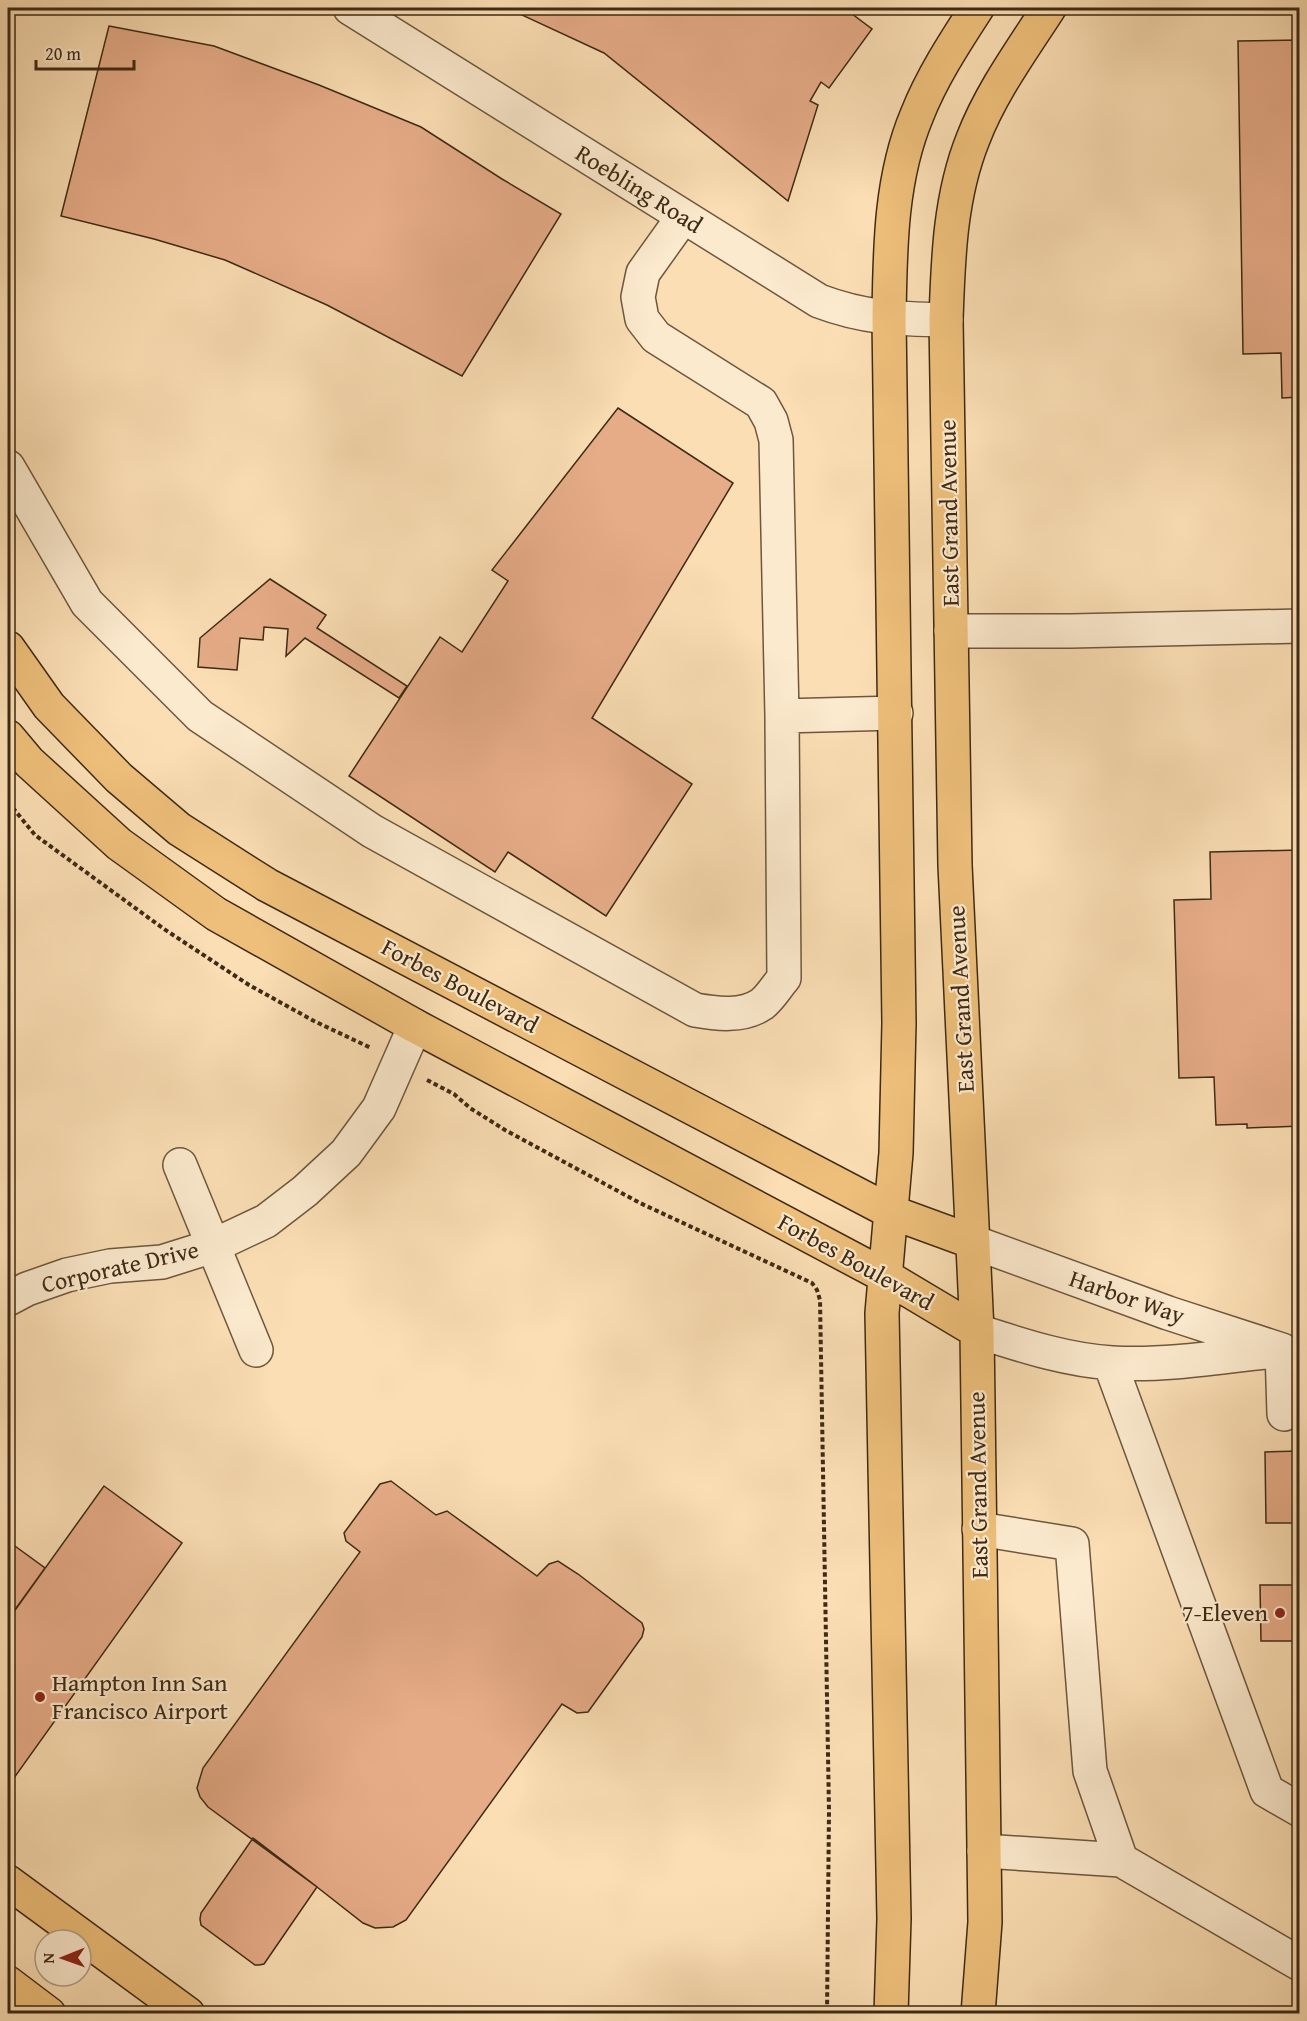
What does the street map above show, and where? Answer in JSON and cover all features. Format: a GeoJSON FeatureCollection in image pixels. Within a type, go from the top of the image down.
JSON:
{"type":"FeatureCollection","features":[{"type":"Feature","properties":{"kind":"main road"},"geometry":{"type":"LineString","coordinates":[[891,2013],[894,1919],[882,1313],[896,1153],[899,1023],[889,319],[893,218],[902,163],[916,117],[934,77],[977,8]]}},
{"type":"Feature","properties":{"kind":"main road","name":"East Grand Avenue"},"geometry":{"type":"LineString","coordinates":[[982,2005],[985,1922],[977,1331],[955,865],[947,268],[952,220],[961,177],[973,139],[1005,77],[1048,8]]}},
{"type":"Feature","properties":{"kind":"main road","name":"Forbes Boulevard"},"geometry":{"type":"LineString","coordinates":[[8,648],[49,706],[119,778],[178,829],[267,885],[891,1212],[972,1242]]}},
{"type":"Feature","properties":{"kind":"main road","name":"Forbes Boulevard"},"geometry":{"type":"LineString","coordinates":[[8,737],[29,762],[119,844],[216,914],[415,1026],[885,1276],[977,1331]]}},
{"type":"Feature","properties":{"kind":"main road"},"geometry":{"type":"LineString","coordinates":[[8,1882],[188,2013]]}},
{"type":"Feature","properties":{"kind":"main road"},"geometry":{"type":"LineString","coordinates":[[8,1983],[49,2013]]}},
{"type":"Feature","properties":{"kind":"street","name":"Roebling Road"},"geometry":{"type":"LineString","coordinates":[[350,8],[819,301],[865,316],[889,319],[946,320]]}},
{"type":"Feature","properties":{"kind":"street"},"geometry":{"type":"LineString","coordinates":[[8,467],[87,603],[200,716],[372,831],[695,1010],[715,1014],[740,1013],[762,1004],[784,978],[782,716],[776,440],[771,421],[761,403],[656,337],[642,320],[638,297],[643,273],[683,217]]}},
{"type":"Feature","properties":{"kind":"street"},"geometry":{"type":"LineString","coordinates":[[951,631],[1071,632],[1299,626]]}},
{"type":"Feature","properties":{"kind":"street"},"geometry":{"type":"LineString","coordinates":[[782,716],[896,712]]}},
{"type":"Feature","properties":{"kind":"street","name":"Corporate Drive"},"geometry":{"type":"LineString","coordinates":[[8,1299],[27,1289],[68,1275],[110,1266],[162,1262],[213,1246],[266,1221],[305,1191],[346,1153],[379,1108],[415,1026]]}},
{"type":"Feature","properties":{"kind":"street"},"geometry":{"type":"LineString","coordinates":[[180,1166],[256,1350]]}},
{"type":"Feature","properties":{"kind":"street","name":"Harbor Way"},"geometry":{"type":"LineString","coordinates":[[972,1242],[1168,1312],[1291,1349]]}},
{"type":"Feature","properties":{"kind":"street","name":"Harbor Way"},"geometry":{"type":"LineString","coordinates":[[977,1331],[1043,1352],[1110,1363],[1166,1363],[1291,1349]]}},
{"type":"Feature","properties":{"kind":"street"},"geometry":{"type":"LineString","coordinates":[[1284,1414],[1291,1349]]}},
{"type":"Feature","properties":{"kind":"street"},"geometry":{"type":"LineString","coordinates":[[1110,1363],[1267,1791],[1299,1810]]}},
{"type":"Feature","properties":{"kind":"street"},"geometry":{"type":"LineString","coordinates":[[979,1529],[1072,1544],[1090,1771],[1121,1860]]}},
{"type":"Feature","properties":{"kind":"street"},"geometry":{"type":"LineString","coordinates":[[984,1851],[1121,1860],[1299,1964]]}},
{"type":"Feature","properties":{"kind":"path"},"geometry":{"type":"LineString","coordinates":[[8,802],[35,835],[164,929],[249,985],[454,1094],[470,1108],[506,1130],[640,1203],[812,1283],[817,1290],[820,1300],[829,1799],[827,2013]]}},
{"type":"Feature","properties":{"kind":"building"},"geometry":{"type":"Polygon","coordinates":[[[507,8],[844,8],[872,29],[829,88],[821,82],[810,101],[818,105],[788,201],[604,53],[507,8]]]}},
{"type":"Feature","properties":{"kind":"building"},"geometry":{"type":"Polygon","coordinates":[[[109,26],[214,46],[319,85],[421,127],[561,214],[462,376],[327,305],[225,260],[154,239],[61,216],[109,26]]]}},
{"type":"Feature","properties":{"kind":"building"},"geometry":{"type":"Polygon","coordinates":[[[1300,40],[1300,397],[1282,398],[1281,353],[1243,354],[1238,41],[1300,40]]]}},
{"type":"Feature","properties":{"kind":"building"},"geometry":{"type":"Polygon","coordinates":[[[618,408],[733,483],[592,718],[692,784],[606,916],[508,852],[495,872],[349,776],[440,637],[462,652],[508,581],[492,570],[618,408]]]}},
{"type":"Feature","properties":{"kind":"building"},"geometry":{"type":"Polygon","coordinates":[[[270,579],[326,615],[317,628],[407,686],[399,698],[305,638],[286,656],[288,629],[264,627],[263,640],[240,638],[237,670],[198,667],[200,638],[270,579]]]}},
{"type":"Feature","properties":{"kind":"building"},"geometry":{"type":"Polygon","coordinates":[[[1300,850],[1300,1126],[1247,1128],[1247,1124],[1216,1125],[1214,1077],[1179,1078],[1174,900],[1211,899],[1210,852],[1300,850]]]}},
{"type":"Feature","properties":{"kind":"building"},"geometry":{"type":"Polygon","coordinates":[[[1300,1451],[1300,1523],[1266,1523],[1265,1452],[1300,1451]]]}},
{"type":"Feature","properties":{"kind":"building"},"geometry":{"type":"Polygon","coordinates":[[[391,1481],[436,1515],[447,1511],[537,1576],[549,1564],[558,1561],[642,1623],[644,1629],[642,1637],[588,1712],[577,1713],[562,1704],[406,1920],[393,1927],[375,1928],[363,1923],[208,1807],[200,1797],[197,1788],[203,1768],[360,1552],[346,1541],[344,1533],[380,1484],[391,1481]]]}},
{"type":"Feature","properties":{"kind":"building","name":"Hampton Inn San Francisco Airport"},"geometry":{"type":"Polygon","coordinates":[[[104,1486],[182,1543],[14,1778],[8,1773],[8,1620],[104,1486]]]}},
{"type":"Feature","properties":{"kind":"building"},"geometry":{"type":"Polygon","coordinates":[[[8,1541],[45,1568],[14,1611],[8,1606],[8,1541]]]}},
{"type":"Feature","properties":{"kind":"building","name":"7-Eleven"},"geometry":{"type":"Polygon","coordinates":[[[1260,1585],[1300,1585],[1300,1641],[1261,1641],[1260,1585]]]}},
{"type":"Feature","properties":{"kind":"building"},"geometry":{"type":"Polygon","coordinates":[[[253,1838],[317,1887],[264,1964],[259,1965],[255,1965],[201,1925],[200,1919],[201,1913],[253,1838]]]}},
{"type":"Feature","properties":{"kind":"place","name":"7-Eleven"},"geometry":{"type":"Point","coordinates":[1280,1613]}},
{"type":"Feature","properties":{"kind":"place","name":"Hampton Inn San Francisco Airport"},"geometry":{"type":"Point","coordinates":[40,1697]}}]}
